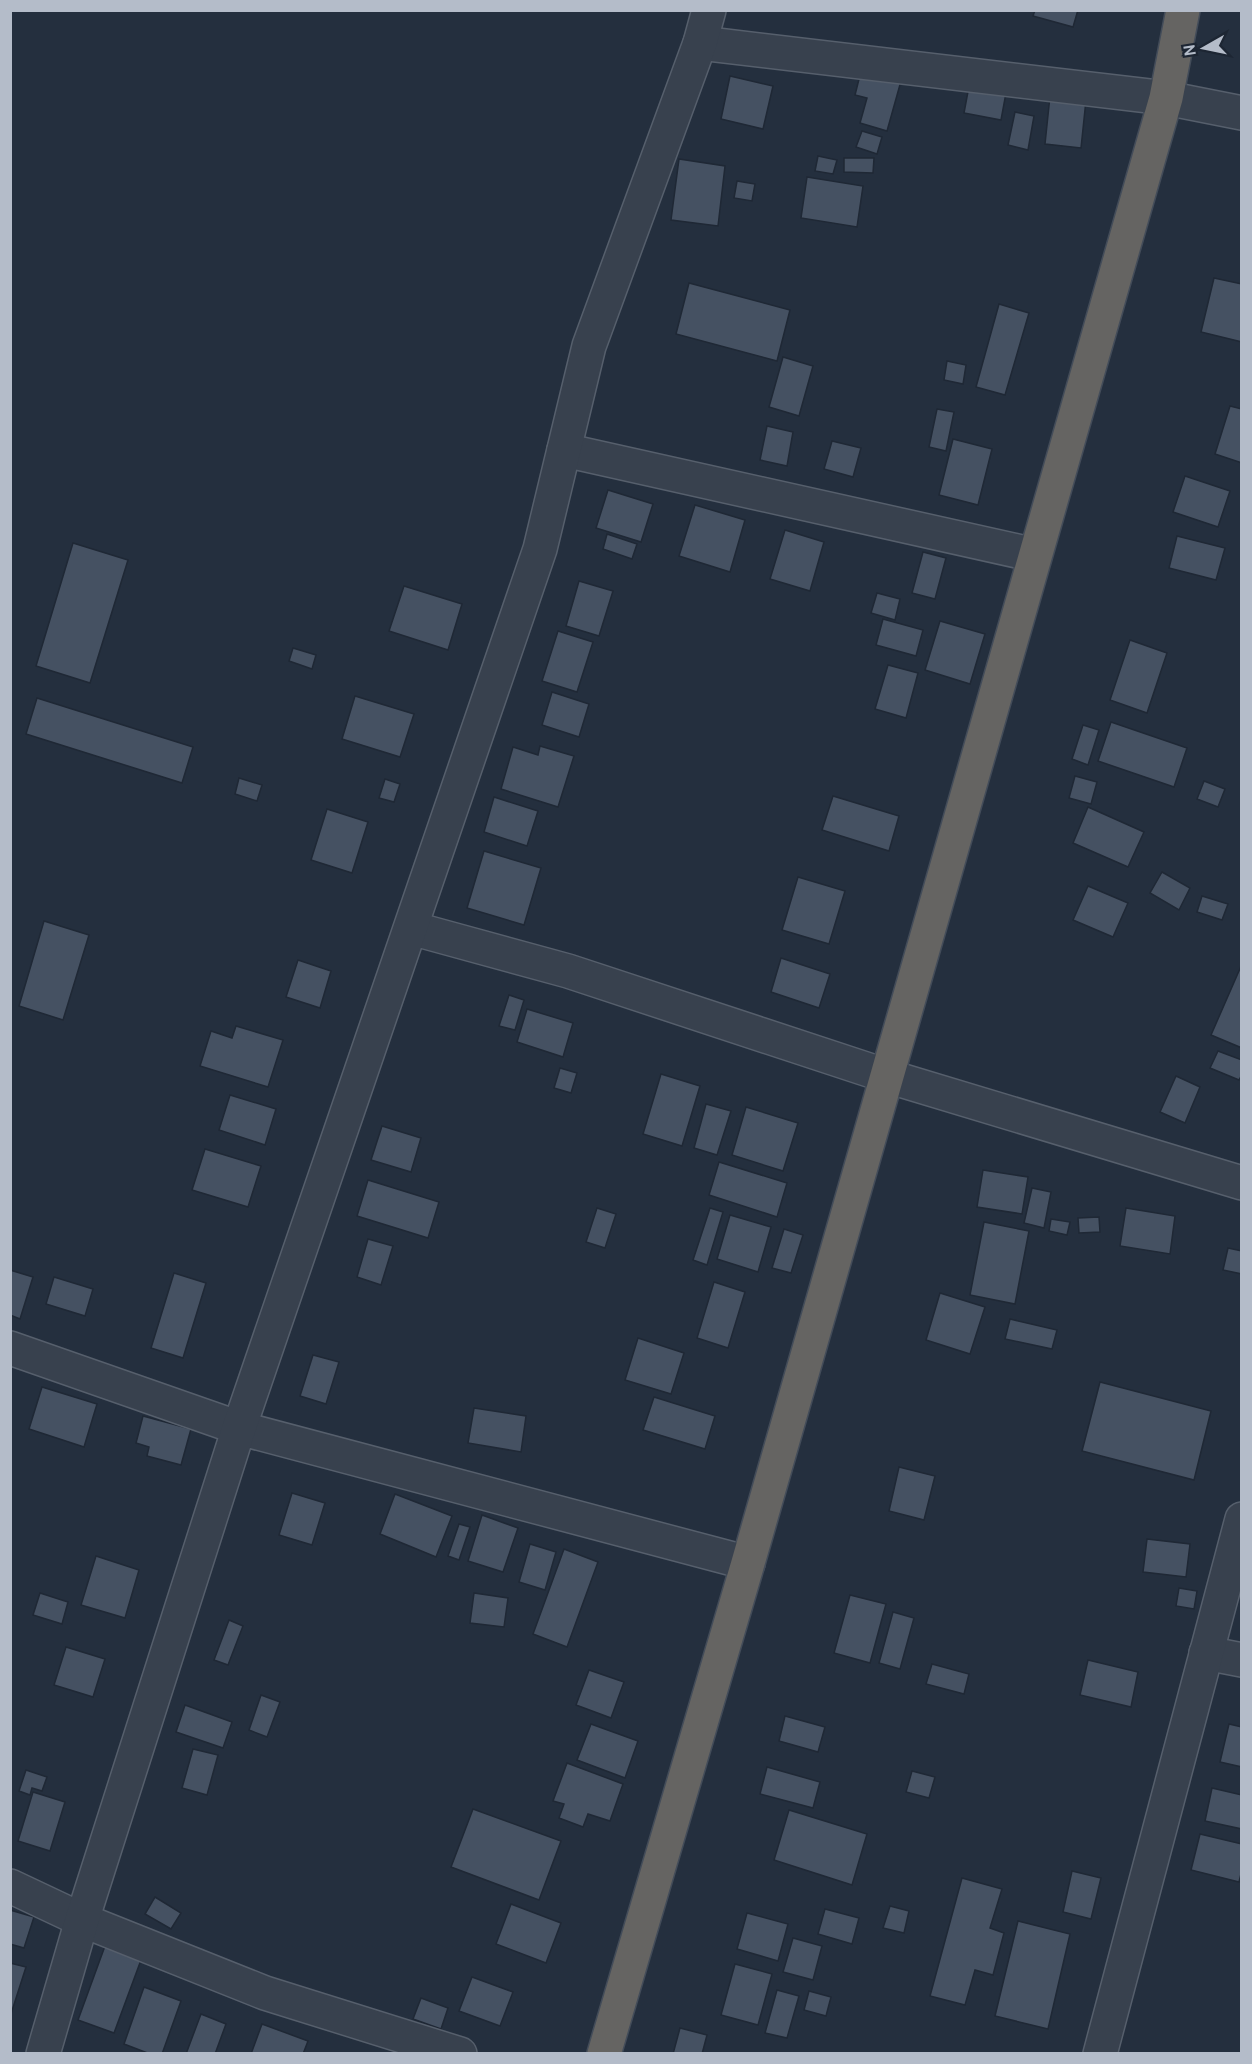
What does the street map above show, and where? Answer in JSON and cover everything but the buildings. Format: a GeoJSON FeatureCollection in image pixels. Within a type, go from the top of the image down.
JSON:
{"type":"FeatureCollection","features":[{"type":"Feature","properties":{"kind":"highway"},"geometry":{"type":"LineString","coordinates":[[606,2053],[1166,98],[1183,10]]}},
{"type":"Feature","properties":{"kind":"street"},"geometry":{"type":"LineString","coordinates":[[43,2054],[82,1920],[239,1428],[540,549],[589,346],[700,43],[709,10]]}},
{"type":"Feature","properties":{"kind":"street"},"geometry":{"type":"LineString","coordinates":[[700,43],[1166,98],[1242,113]]}},
{"type":"Feature","properties":{"kind":"street"},"geometry":{"type":"LineString","coordinates":[[564,450],[1035,555]]}},
{"type":"Feature","properties":{"kind":"street"},"geometry":{"type":"LineString","coordinates":[[411,928],[568,971],[887,1076],[1242,1183]]}},
{"type":"Feature","properties":{"kind":"street"},"geometry":{"type":"LineString","coordinates":[[10,1348],[239,1428],[748,1563]]}},
{"type":"Feature","properties":{"kind":"street"},"geometry":{"type":"LineString","coordinates":[[1100,2054],[1242,1519]]}},
{"type":"Feature","properties":{"kind":"street"},"geometry":{"type":"LineString","coordinates":[[1206,1653],[1242,1660]]}},
{"type":"Feature","properties":{"kind":"street"},"geometry":{"type":"LineString","coordinates":[[10,1886],[82,1920],[265,1993],[460,2054]]}}]}
